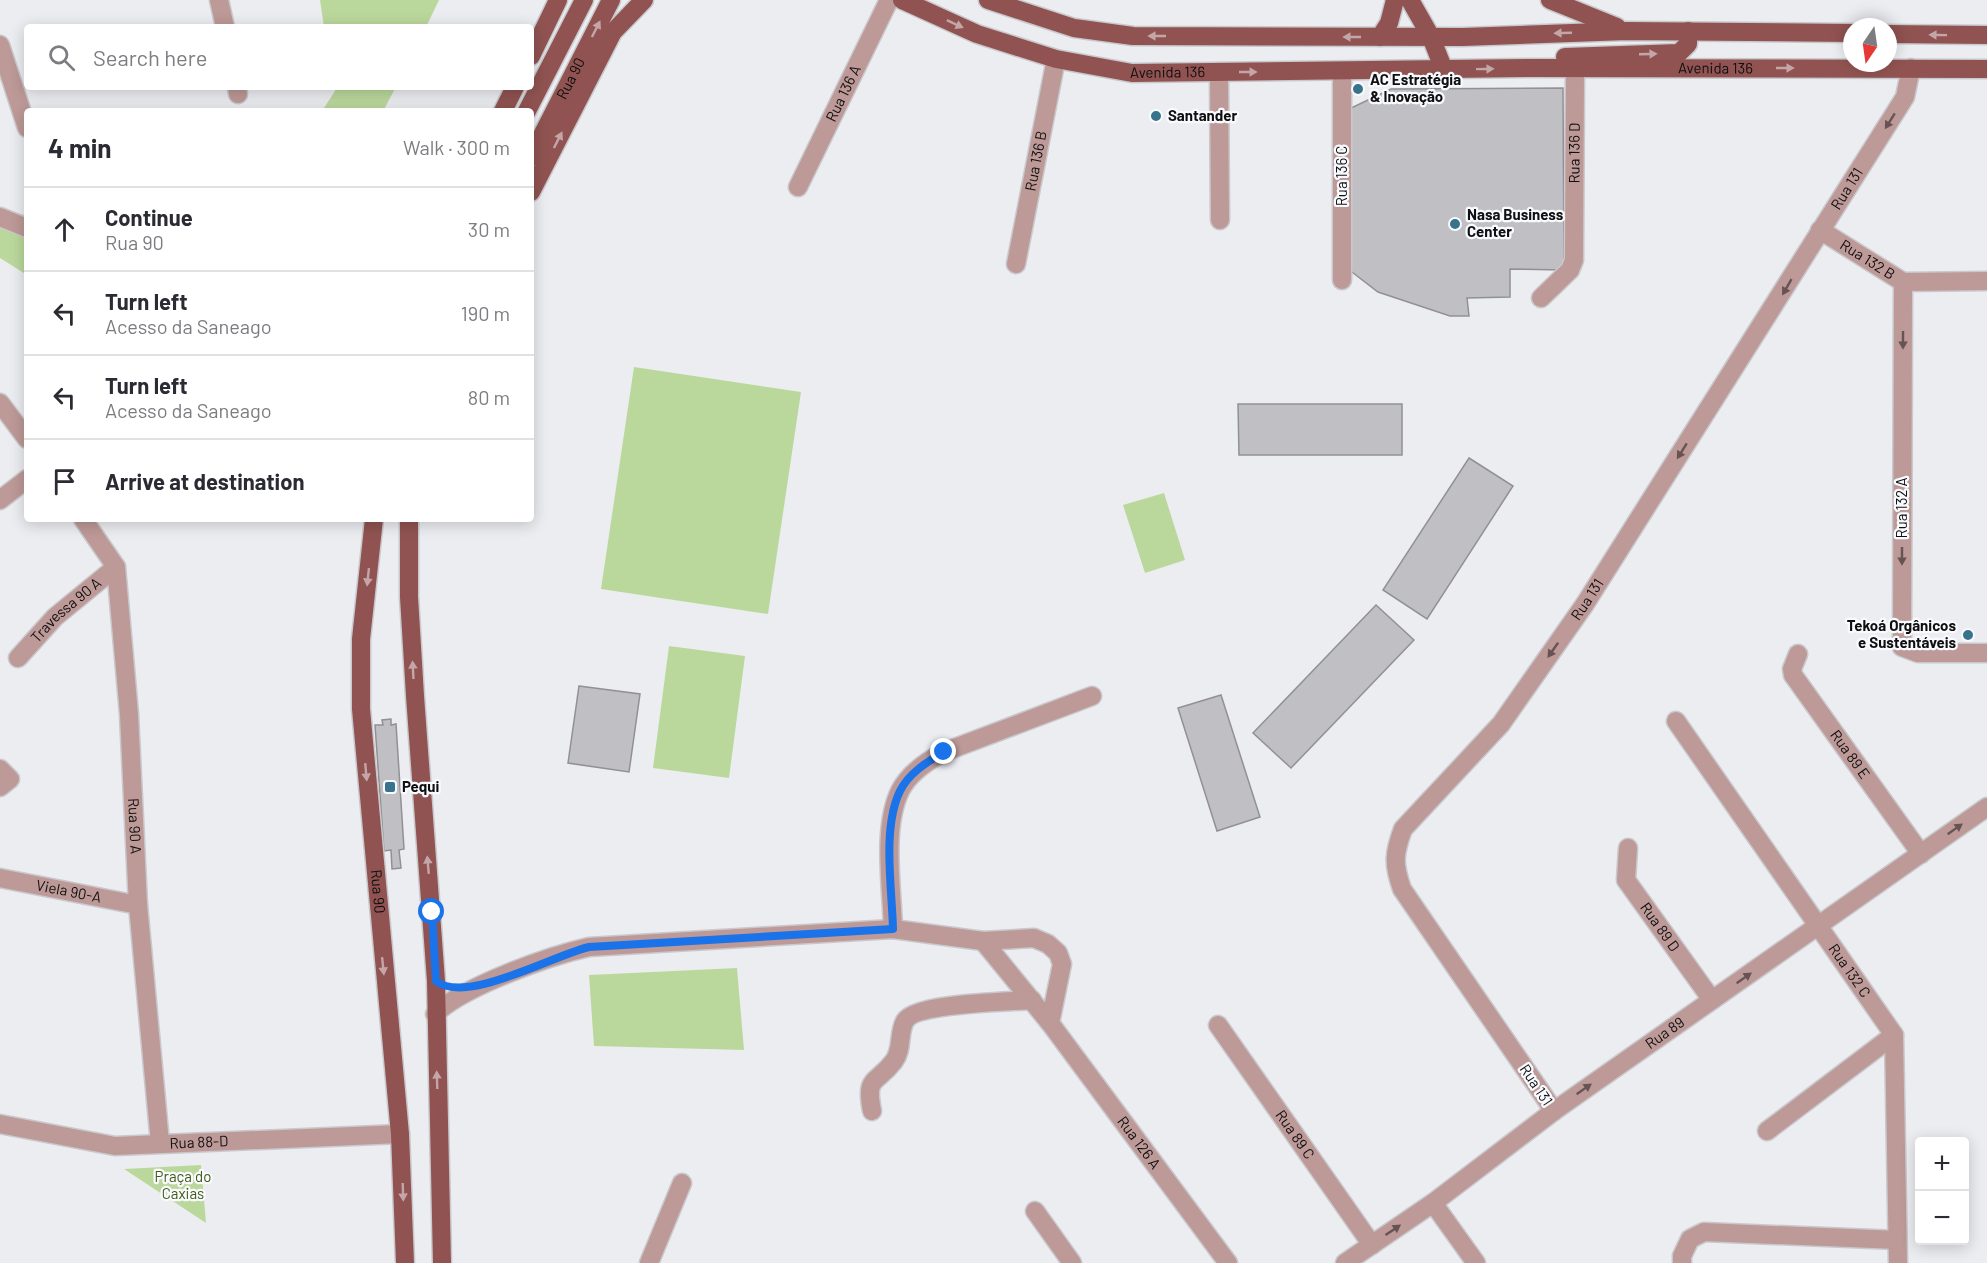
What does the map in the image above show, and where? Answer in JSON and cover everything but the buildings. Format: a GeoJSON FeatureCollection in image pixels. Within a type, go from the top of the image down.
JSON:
{"type":"FeatureCollection","features":[{"type":"Feature","properties":{"kind":"main road"},"geometry":{"type":"LineString","coordinates":[[534,50],[558,0]]}},
{"type":"Feature","properties":{"kind":"main road","name":"Rua 90"},"geometry":{"type":"LineString","coordinates":[[529,108],[584,0]]}},
{"type":"Feature","properties":{"kind":"main road","name":"Rua 90"},"geometry":{"type":"LineString","coordinates":[[534,151],[610,0]]}},
{"type":"Feature","properties":{"kind":"main road"},"geometry":{"type":"LineString","coordinates":[[534,186],[613,32],[644,0]]}},
{"type":"Feature","properties":{"kind":"main road","name":"Avenida 136"},"geometry":{"type":"LineString","coordinates":[[902,0],[977,34],[1056,59],[1132,73],[1531,68],[1987,69]]}},
{"type":"Feature","properties":{"kind":"main road"},"geometry":{"type":"LineString","coordinates":[[988,0],[1074,28],[1133,36],[1431,37],[1627,31],[1843,33]]}},
{"type":"Feature","properties":{"kind":"main road"},"geometry":{"type":"LineString","coordinates":[[1380,37],[1389,23],[1395,0]]}},
{"type":"Feature","properties":{"kind":"main road"},"geometry":{"type":"LineString","coordinates":[[1410,0],[1431,37],[1444,70]]}},
{"type":"Feature","properties":{"kind":"main road"},"geometry":{"type":"LineString","coordinates":[[1550,0],[1627,31]]}},
{"type":"Feature","properties":{"kind":"main road"},"geometry":{"type":"LineString","coordinates":[[1531,68],[1544,57],[1679,54],[1688,44],[1688,31]]}},
{"type":"Feature","properties":{"kind":"main road"},"geometry":{"type":"LineString","coordinates":[[1897,34],[1987,35]]}},
{"type":"Feature","properties":{"kind":"main road"},"geometry":{"type":"LineString","coordinates":[[505,108],[514,90]]}},
{"type":"Feature","properties":{"kind":"main road","name":"Rua 90"},"geometry":{"type":"LineString","coordinates":[[374,522],[361,639],[361,709],[400,1134],[405,1263]]}},
{"type":"Feature","properties":{"kind":"main road"},"geometry":{"type":"LineString","coordinates":[[409,522],[409,597],[436,981],[442,1263]]}},
{"type":"Feature","properties":{"kind":"street"},"geometry":{"type":"LineString","coordinates":[[219,0],[224,24]]}},
{"type":"Feature","properties":{"kind":"street","name":"Rua 136 A"},"geometry":{"type":"LineString","coordinates":[[798,187],[889,0]]}},
{"type":"Feature","properties":{"kind":"street"},"geometry":{"type":"LineString","coordinates":[[0,45],[24,119]]}},
{"type":"Feature","properties":{"kind":"street","name":"Rua 136 B"},"geometry":{"type":"LineString","coordinates":[[1016,264],[1056,59]]}},
{"type":"Feature","properties":{"kind":"street","name":"Rua 131"},"geometry":{"type":"LineString","coordinates":[[1554,1111],[1402,889],[1395,869],[1396,849],[1403,829],[1501,724],[1585,604],[1781,297],[1820,230],[1905,97],[1911,68]]}},
{"type":"Feature","properties":{"kind":"street","name":"Rua 136 D"},"geometry":{"type":"LineString","coordinates":[[1540,298],[1570,270],[1574,260],[1575,69]]}},
{"type":"Feature","properties":{"kind":"street"},"geometry":{"type":"LineString","coordinates":[[1219,72],[1220,220]]}},
{"type":"Feature","properties":{"kind":"street","name":"Rua 136 C"},"geometry":{"type":"LineString","coordinates":[[1342,72],[1342,280]]}},
{"type":"Feature","properties":{"kind":"street"},"geometry":{"type":"LineString","coordinates":[[0,218],[24,227]]}},
{"type":"Feature","properties":{"kind":"street","name":"Rua 132 B"},"geometry":{"type":"LineString","coordinates":[[1820,230],[1903,282],[1987,281]]}},
{"type":"Feature","properties":{"kind":"street","name":"Rua 132 A"},"geometry":{"type":"LineString","coordinates":[[1903,282],[1902,647],[1918,653],[1987,652]]}},
{"type":"Feature","properties":{"kind":"street"},"geometry":{"type":"LineString","coordinates":[[0,403],[24,435]]}},
{"type":"Feature","properties":{"kind":"street"},"geometry":{"type":"LineString","coordinates":[[0,500],[24,481]]}},
{"type":"Feature","properties":{"kind":"street","name":"Rua 90 A"},"geometry":{"type":"LineString","coordinates":[[85,522],[116,567],[129,714],[138,905],[160,1143]]}},
{"type":"Feature","properties":{"kind":"street","name":"Travessa 90 A"},"geometry":{"type":"LineString","coordinates":[[18,658],[55,617],[116,567]]}},
{"type":"Feature","properties":{"kind":"street","name":"Rua 89 E"},"geometry":{"type":"LineString","coordinates":[[1798,654],[1792,669],[1793,675],[1921,854]]}},
{"type":"Feature","properties":{"kind":"street"},"geometry":{"type":"LineString","coordinates":[[893,929],[890,824],[900,790],[921,765],[944,752],[1092,696]]}},
{"type":"Feature","properties":{"kind":"street","name":"Rua 132 C"},"geometry":{"type":"LineString","coordinates":[[1676,721],[1894,1035]]}},
{"type":"Feature","properties":{"kind":"street"},"geometry":{"type":"LineString","coordinates":[[0,769],[10,779],[0,787]]}},
{"type":"Feature","properties":{"kind":"street","name":"Rua 89"},"geometry":{"type":"LineString","coordinates":[[1345,1263],[1433,1203],[1554,1111],[1987,807]]}},
{"type":"Feature","properties":{"kind":"street","name":"Rua 89 D"},"geometry":{"type":"LineString","coordinates":[[1628,848],[1626,880],[1712,1000]]}},
{"type":"Feature","properties":{"kind":"street","name":"Viela 90-A"},"geometry":{"type":"LineString","coordinates":[[0,878],[138,905]]}},
{"type":"Feature","properties":{"kind":"street"},"geometry":{"type":"LineString","coordinates":[[435,1014],[445,1004],[475,987],[568,952],[589,947],[893,929],[982,941],[1034,938],[1048,944],[1058,952],[1062,964],[1050,1023]]}},
{"type":"Feature","properties":{"kind":"street","name":"Rua 126 A"},"geometry":{"type":"LineString","coordinates":[[982,941],[1050,1023],[1228,1263]]}},
{"type":"Feature","properties":{"kind":"street"},"geometry":{"type":"LineString","coordinates":[[436,981],[442,986],[475,987]]}},
{"type":"Feature","properties":{"kind":"street"},"geometry":{"type":"LineString","coordinates":[[872,1111],[868,1091],[872,1081],[896,1058],[904,1021],[911,1014],[939,1007],[1032,1000]]}},
{"type":"Feature","properties":{"kind":"street","name":"Rua 89 C"},"geometry":{"type":"LineString","coordinates":[[1218,1025],[1371,1245]]}},
{"type":"Feature","properties":{"kind":"street"},"geometry":{"type":"LineString","coordinates":[[1767,1131],[1894,1035]]}},
{"type":"Feature","properties":{"kind":"street"},"geometry":{"type":"LineString","coordinates":[[1894,1035],[1898,1263]]}},
{"type":"Feature","properties":{"kind":"street","name":"Rua 88-D"},"geometry":{"type":"LineString","coordinates":[[0,1125],[115,1146],[400,1134]]}},
{"type":"Feature","properties":{"kind":"street"},"geometry":{"type":"LineString","coordinates":[[649,1263],[682,1183]]}},
{"type":"Feature","properties":{"kind":"street"},"geometry":{"type":"LineString","coordinates":[[1433,1203],[1476,1263]]}},
{"type":"Feature","properties":{"kind":"street"},"geometry":{"type":"LineString","coordinates":[[1035,1211],[1072,1263]]}},
{"type":"Feature","properties":{"kind":"street"},"geometry":{"type":"LineString","coordinates":[[1683,1263],[1682,1256],[1690,1239],[1704,1232],[1897,1240]]}},
{"type":"Feature","properties":{"kind":"green space"},"geometry":{"type":"Polygon","coordinates":[[[320,0],[439,0],[427,24],[324,24],[320,0]]]}},
{"type":"Feature","properties":{"kind":"green space"},"geometry":{"type":"Polygon","coordinates":[[[394,90],[385,108],[324,108],[335,91],[394,90]]]}},
{"type":"Feature","properties":{"kind":"green space"},"geometry":{"type":"Polygon","coordinates":[[[0,208],[24,215],[24,273],[0,258],[0,208]]]}},
{"type":"Feature","properties":{"kind":"green space"},"geometry":{"type":"Polygon","coordinates":[[[634,367],[801,392],[768,614],[601,589],[634,367]]]}},
{"type":"Feature","properties":{"kind":"green space"},"geometry":{"type":"Polygon","coordinates":[[[1164,493],[1185,560],[1145,573],[1123,505],[1164,493]]]}},
{"type":"Feature","properties":{"kind":"green space"},"geometry":{"type":"Polygon","coordinates":[[[669,646],[745,656],[729,778],[653,768],[669,646]]]}},
{"type":"Feature","properties":{"kind":"green space"},"geometry":{"type":"Polygon","coordinates":[[[737,968],[744,1050],[594,1046],[589,975],[737,968]]]}},
{"type":"Feature","properties":{"kind":"green space","name":"Praça do Caxias"},"geometry":{"type":"Polygon","coordinates":[[[201,1165],[206,1223],[124,1169],[201,1165]]]}},
{"type":"Feature","properties":{"kind":"place","name":"AC Estratégia & Inovação"},"geometry":{"type":"Point","coordinates":[1358,89]}},
{"type":"Feature","properties":{"kind":"place","name":"Santander"},"geometry":{"type":"Point","coordinates":[1156,116]}},
{"type":"Feature","properties":{"kind":"place","name":"Nasa Business Center"},"geometry":{"type":"Point","coordinates":[1455,224]}},
{"type":"Feature","properties":{"kind":"place","name":"Tekoá Orgânicos e Sustentáveis"},"geometry":{"type":"Point","coordinates":[1968,635]}},
{"type":"Feature","properties":{"kind":"place","name":"Pequi"},"geometry":{"type":"Point","coordinates":[390,787]}},
{"type":"Feature","properties":{"kind":"route"},"geometry":{"type":"LineString","coordinates":[[432,912],[436,981],[442,986],[475,987],[568,952],[589,947],[757,939],[893,929],[890,824],[900,790],[921,765],[944,752]]}}]}
